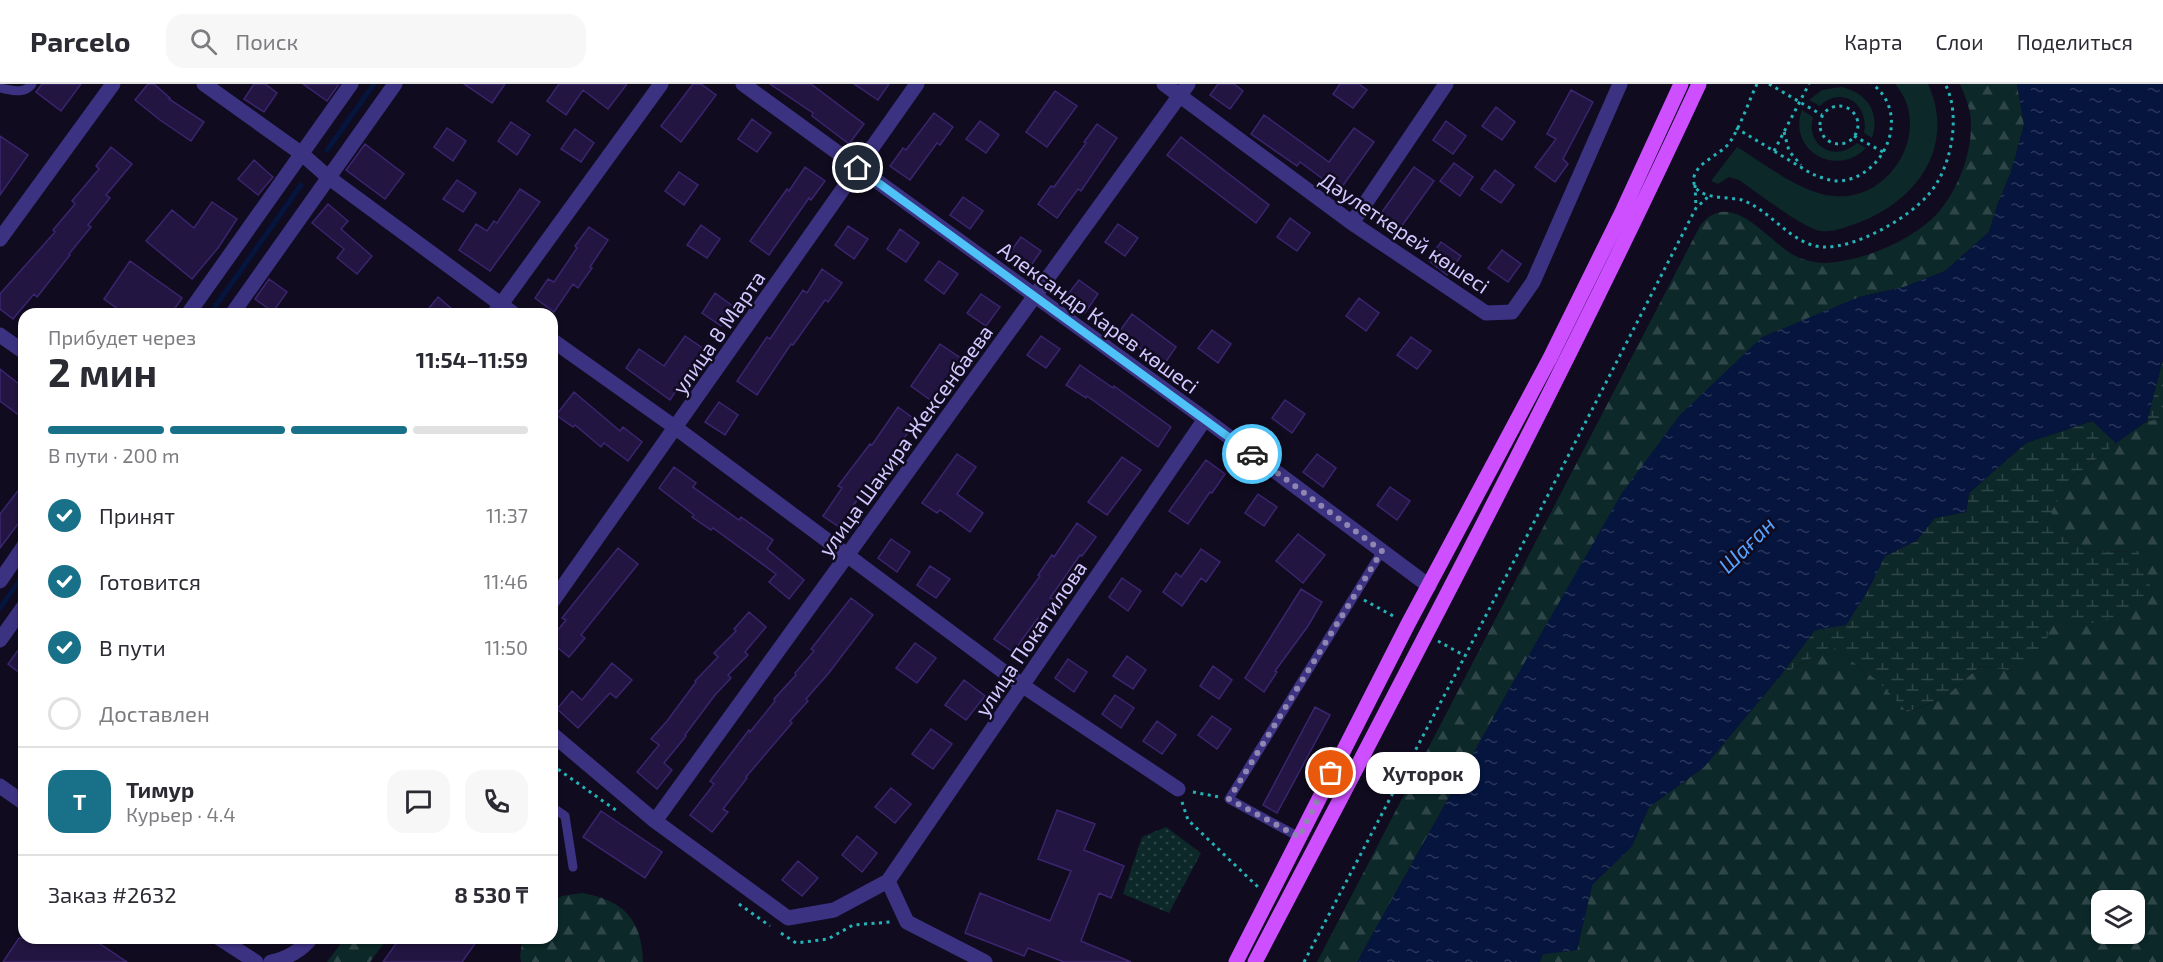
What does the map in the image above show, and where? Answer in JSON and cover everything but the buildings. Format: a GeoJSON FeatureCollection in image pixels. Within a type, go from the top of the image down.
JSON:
{"type":"FeatureCollection","features":[{"type":"Feature","properties":{"kind":"main road"},"geometry":{"type":"LineString","coordinates":[[1236,962],[1408,624],[1550,358],[1623,210],[1681,84]]}},
{"type":"Feature","properties":{"kind":"main road"},"geometry":{"type":"LineString","coordinates":[[1255,962],[1564,367],[1638,217],[1699,84]]}},
{"type":"Feature","properties":{"kind":"main road"},"geometry":{"type":"LineString","coordinates":[[1429,586],[1447,596]]}},
{"type":"Feature","properties":{"kind":"street"},"geometry":{"type":"LineString","coordinates":[[0,239],[113,84]]}},
{"type":"Feature","properties":{"kind":"street"},"geometry":{"type":"LineString","coordinates":[[204,84],[302,154],[328,177],[497,308]]}},
{"type":"Feature","properties":{"kind":"street"},"geometry":{"type":"LineString","coordinates":[[192,308],[351,84]]}},
{"type":"Feature","properties":{"kind":"street"},"geometry":{"type":"LineString","coordinates":[[236,308],[395,84]]}},
{"type":"Feature","properties":{"kind":"street"},"geometry":{"type":"LineString","coordinates":[[499,308],[661,84]]}},
{"type":"Feature","properties":{"kind":"street","name":"Александр Карев көшесі"},"geometry":{"type":"LineString","coordinates":[[743,84],[1035,295],[1429,586]]}},
{"type":"Feature","properties":{"kind":"street","name":"улица 8 Марта"},"geometry":{"type":"LineString","coordinates":[[558,594],[917,84]]}},
{"type":"Feature","properties":{"kind":"street","name":"Дәулеткерей көшесі"},"geometry":{"type":"LineString","coordinates":[[1164,84],[1184,90],[1352,223],[1486,313],[1512,312],[1533,282],[1620,84]]}},
{"type":"Feature","properties":{"kind":"street"},"geometry":{"type":"LineString","coordinates":[[1352,223],[1446,84]]}},
{"type":"Feature","properties":{"kind":"street","name":"улица Шакира Жексенбаева"},"geometry":{"type":"LineString","coordinates":[[655,821],[1184,90]]}},
{"type":"Feature","properties":{"kind":"street"},"geometry":{"type":"LineString","coordinates":[[0,335],[18,348]]}},
{"type":"Feature","properties":{"kind":"street"},"geometry":{"type":"LineString","coordinates":[[558,344],[1023,686],[1178,789]]}},
{"type":"Feature","properties":{"kind":"street","name":"улица Покатилова"},"geometry":{"type":"LineString","coordinates":[[888,881],[1204,419]]}},
{"type":"Feature","properties":{"kind":"street"},"geometry":{"type":"LineString","coordinates":[[0,581],[18,555]]}},
{"type":"Feature","properties":{"kind":"street"},"geometry":{"type":"LineString","coordinates":[[0,640],[18,614]]}},
{"type":"Feature","properties":{"kind":"street"},"geometry":{"type":"LineString","coordinates":[[558,739],[655,821],[788,918],[834,910],[888,881],[907,922],[985,962]]}},
{"type":"Feature","properties":{"kind":"street"},"geometry":{"type":"LineString","coordinates":[[0,786],[18,799]]}},
{"type":"Feature","properties":{"kind":"street"},"geometry":{"type":"LineString","coordinates":[[228,944],[256,962]]}},
{"type":"Feature","properties":{"kind":"street"},"geometry":{"type":"LineString","coordinates":[[271,962],[282,960],[306,944]]}},
{"type":"Feature","properties":{"kind":"lane"},"geometry":{"type":"LineString","coordinates":[[0,88],[22,91],[32,84]]}},
{"type":"Feature","properties":{"kind":"lane"},"geometry":{"type":"LineString","coordinates":[[1299,837],[1229,799],[1382,551]]}},
{"type":"Feature","properties":{"kind":"lane"},"geometry":{"type":"LineString","coordinates":[[558,811],[565,816],[573,867]]}},
{"type":"Feature","properties":{"kind":"path"},"geometry":{"type":"LineString","coordinates":[[1696,208],[1697,171],[1729,143],[1757,84]]}},
{"type":"Feature","properties":{"kind":"path"},"geometry":{"type":"LineString","coordinates":[[1769,84],[1822,116]]}},
{"type":"Feature","properties":{"kind":"path"},"geometry":{"type":"LineString","coordinates":[[1774,151],[1809,84]]}},
{"type":"Feature","properties":{"kind":"path"},"geometry":{"type":"LineString","coordinates":[[1736,128],[1812,174],[1838,181],[1851,178],[1875,164],[1888,142],[1891,115],[1887,100],[1872,84]]}},
{"type":"Feature","properties":{"kind":"path"},"geometry":{"type":"LineString","coordinates":[[1695,183],[1699,190],[1709,196],[1728,197],[1746,202],[1811,245],[1822,247],[1851,242],[1881,230],[1916,207],[1937,183],[1948,157],[1954,121],[1952,104],[1945,84]]}},
{"type":"Feature","properties":{"kind":"path"},"geometry":{"type":"LineString","coordinates":[[1838,106],[1850,110],[1858,126],[1854,136],[1843,143],[1831,142],[1822,134],[1820,128],[1822,116],[1832,107],[1838,106]]}},
{"type":"Feature","properties":{"kind":"path"},"geometry":{"type":"LineString","coordinates":[[1784,132],[1789,151],[1797,162],[1812,174]]}},
{"type":"Feature","properties":{"kind":"path"},"geometry":{"type":"LineString","coordinates":[[1854,136],[1883,152]]}},
{"type":"Feature","properties":{"kind":"path"},"geometry":{"type":"LineString","coordinates":[[1304,962],[1696,208],[1709,196]]}},
{"type":"Feature","properties":{"kind":"path"},"geometry":{"type":"LineString","coordinates":[[1229,799],[1178,789],[1188,820],[1268,897]]}},
{"type":"Feature","properties":{"kind":"green space"},"geometry":{"type":"Polygon","coordinates":[[[1895,84],[1928,84],[1935,107],[1937,128],[1934,149],[1926,168],[1899,200],[1881,212],[1841,229],[1820,231],[1791,216],[1739,180],[1729,177],[1718,184],[1711,181],[1737,147],[1796,184],[1822,194],[1855,195],[1873,187],[1889,175],[1901,159],[1908,140],[1910,121],[1906,102],[1895,84]]]}},
{"type":"Feature","properties":{"kind":"green space"},"geometry":{"type":"Polygon","coordinates":[[[1960,84],[2017,84],[2024,125],[2011,172],[1989,232],[1945,271],[1904,287],[1859,297],[1515,679],[1357,962],[1317,962],[1700,226],[1711,216],[1723,212],[1734,213],[1758,227],[1790,253],[1820,263],[1865,256],[1903,239],[1936,215],[1959,179],[1968,151],[1971,123],[1969,108],[1960,84]]]}},
{"type":"Feature","properties":{"kind":"green space"},"geometry":{"type":"Polygon","coordinates":[[[1841,87],[1858,93],[1869,105],[1874,120],[1872,138],[1864,133],[1863,114],[1852,101],[1837,97],[1820,106],[1809,100],[1822,90],[1841,87]]]}},
{"type":"Feature","properties":{"kind":"green space"},"geometry":{"type":"Polygon","coordinates":[[[1802,110],[1813,117],[1813,136],[1824,148],[1840,151],[1857,143],[1866,148],[1854,157],[1841,161],[1829,160],[1817,155],[1801,137],[1799,124],[1802,110]]]}},
{"type":"Feature","properties":{"kind":"green space"},"geometry":{"type":"Polygon","coordinates":[[[2163,359],[2163,419],[2147,421],[2163,359]]]}},
{"type":"Feature","properties":{"kind":"green space"},"geometry":{"type":"Polygon","coordinates":[[[2163,419],[2163,962],[1540,962],[1542,954],[1577,950],[1592,885],[1632,846],[1649,807],[1704,767],[1780,676],[1832,646],[1878,681],[1908,712],[1944,698],[1980,666],[2015,671],[2050,617],[2138,551],[2091,552],[2063,535],[2050,512],[2070,480],[2147,421],[2163,419]]]}},
{"type":"Feature","properties":{"kind":"green space"},"geometry":{"type":"Polygon","coordinates":[[[2093,421],[2116,443],[2070,480],[2051,512],[2063,535],[2091,552],[2138,551],[2153,594],[2115,617],[2081,626],[2050,618],[2045,653],[2015,671],[1980,666],[1944,698],[1907,712],[1878,681],[1832,646],[1780,676],[1815,630],[1846,624],[1866,594],[1885,556],[1916,541],[1935,518],[1966,512],[1969,493],[2026,443],[2093,421]]]}},
{"type":"Feature","properties":{"kind":"green space"},"geometry":{"type":"Polygon","coordinates":[[[1166,827],[1201,853],[1169,913],[1123,894],[1142,837],[1166,827]]]}},
{"type":"Feature","properties":{"kind":"green space"},"geometry":{"type":"Polygon","coordinates":[[[582,893],[596,896],[609,901],[628,914],[639,934],[643,962],[521,962],[522,944],[558,944],[558,898],[582,893]]]}},
{"type":"Feature","properties":{"kind":"green space"},"geometry":{"type":"Polygon","coordinates":[[[340,944],[384,944],[370,962],[327,962],[340,944]]]}},
{"type":"Feature","properties":{"kind":"water","name":"Шаған"},"geometry":{"type":"Polygon","coordinates":[[[2017,84],[2163,84],[2163,359],[2147,421],[2116,443],[2092,421],[2026,443],[1969,493],[1966,512],[1935,518],[1916,541],[1885,556],[1866,594],[1846,625],[1815,630],[1704,767],[1649,807],[1632,846],[1592,885],[1577,950],[1543,954],[1540,962],[1357,962],[1622,493],[1679,416],[1762,337],[1859,297],[1904,287],[1945,271],[1989,232],[2011,172],[2024,125],[2017,84]]]}},
{"type":"Feature","properties":{"kind":"waterway"},"geometry":{"type":"LineString","coordinates":[[327,150],[374,84]]}},
{"type":"Feature","properties":{"kind":"waterway"},"geometry":{"type":"LineString","coordinates":[[214,308],[301,185]]}},
{"type":"Feature","properties":{"kind":"waterway"},"geometry":{"type":"LineString","coordinates":[[0,608],[18,582]]}},
{"type":"Feature","properties":{"kind":"way so far"},"geometry":{"type":"LineString","coordinates":[[1252,454],[1382,551],[1229,799],[1299,837],[1331,773]]}},
{"type":"Feature","properties":{"kind":"place","name":"Хуторок"},"geometry":{"type":"Point","coordinates":[1331,773]}},
{"type":"Feature","properties":{"kind":"route"},"geometry":{"type":"LineString","coordinates":[[858,168],[1252,454]]}}]}
